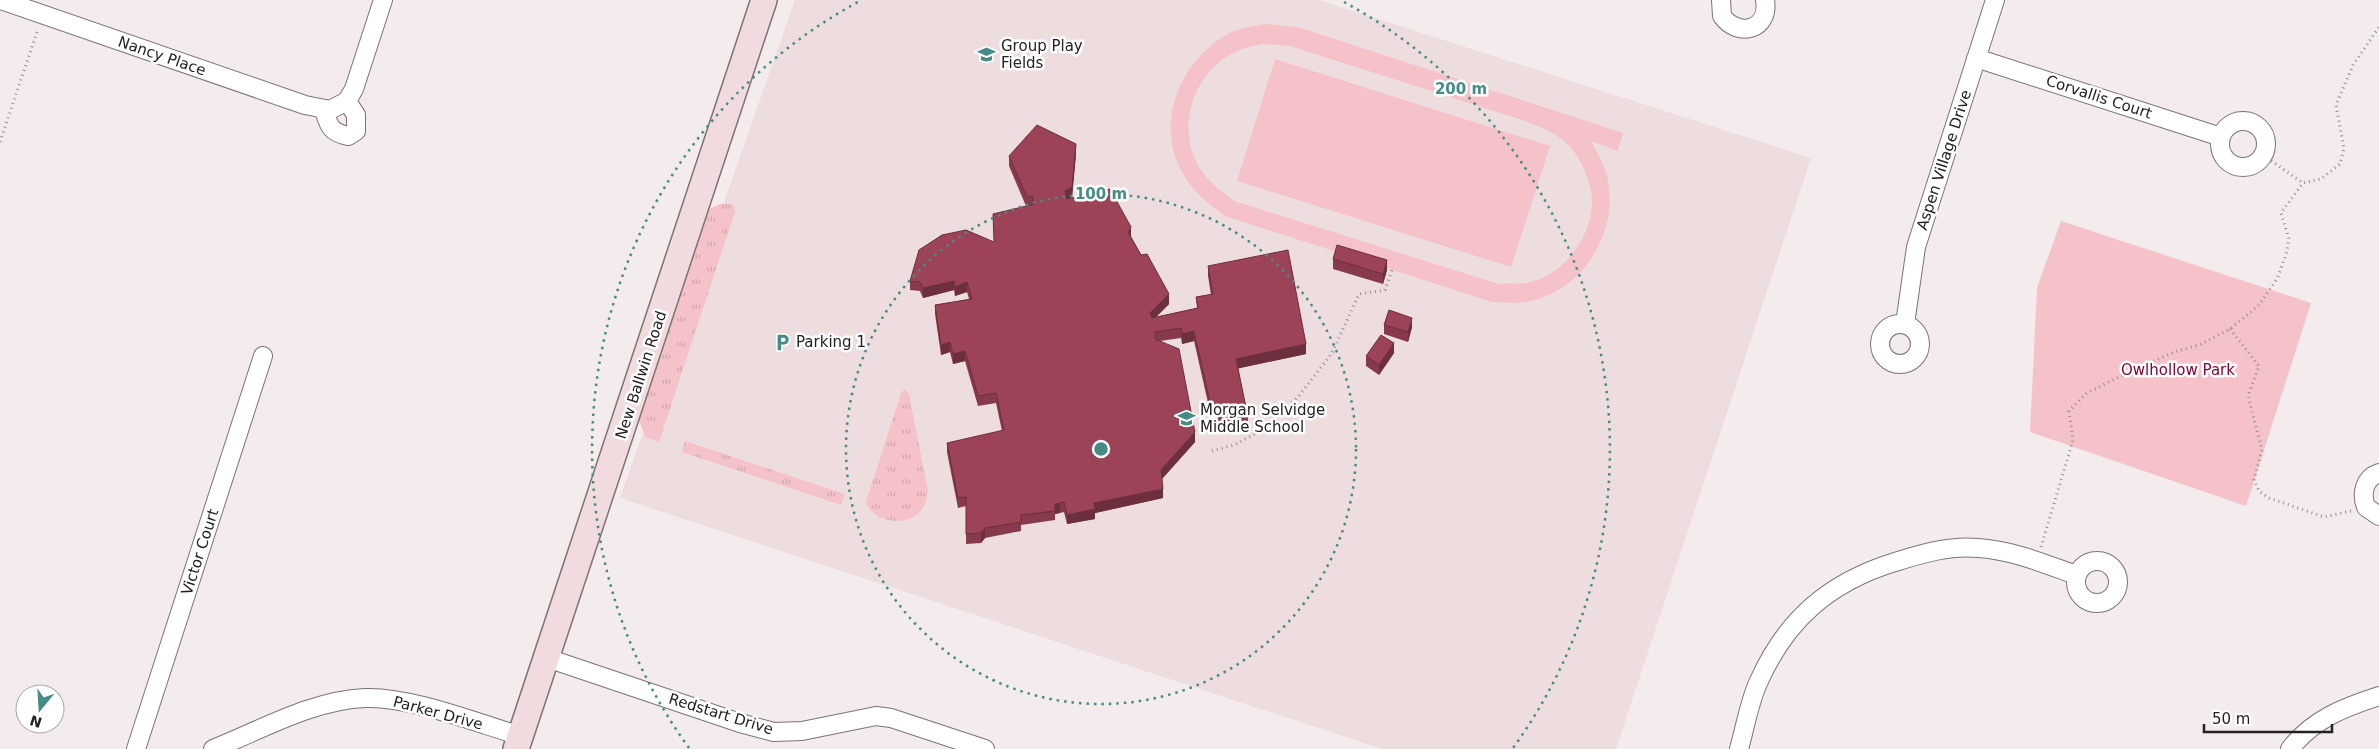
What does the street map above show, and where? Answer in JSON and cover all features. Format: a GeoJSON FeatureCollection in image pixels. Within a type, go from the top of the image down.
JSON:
{"type":"FeatureCollection","features":[{"type":"Feature","properties":{"kind":"main road","name":"New Ballwin Road"},"geometry":{"type":"LineString","coordinates":[[519,742],[764,0]]}},
{"type":"Feature","properties":{"kind":"street","name":"Nancy Place"},"geometry":{"type":"LineString","coordinates":[[1,0],[21,3],[43,14],[324,110]]}},
{"type":"Feature","properties":{"kind":"street"},"geometry":{"type":"LineString","coordinates":[[347,101],[356,114],[356,130],[348,136],[336,134],[329,125],[324,110],[330,110],[347,101],[354,89],[383,0]]}},
{"type":"Feature","properties":{"kind":"street"},"geometry":{"type":"LineString","coordinates":[[1721,0],[1722,16],[1733,27],[1740,30],[1748,29],[1760,22],[1764,15],[1765,0]]}},
{"type":"Feature","properties":{"kind":"street","name":"Aspen Village Drive"},"geometry":{"type":"LineString","coordinates":[[1905,324],[1916,247],[1995,0]]}},
{"type":"Feature","properties":{"kind":"street","name":"Corvallis Court"},"geometry":{"type":"LineString","coordinates":[[1976,58],[2221,137]]}},
{"type":"Feature","properties":{"kind":"street"},"geometry":{"type":"LineString","coordinates":[[2244,121],[2252,123],[2263,133],[2266,148],[2263,155],[2252,165],[2245,167],[2230,164],[2221,152],[2221,137],[2230,125],[2244,121]]}},
{"type":"Feature","properties":{"kind":"street","name":"Victor Court"},"geometry":{"type":"LineString","coordinates":[[136,749],[264,356]]}},
{"type":"Feature","properties":{"kind":"street"},"geometry":{"type":"LineString","coordinates":[[2373,512],[2363,500],[2365,485],[2369,479],[2379,474]]}},
{"type":"Feature","properties":{"kind":"street"},"geometry":{"type":"LineString","coordinates":[[1739,749],[1757,684],[1770,661],[1804,614],[1820,598],[1865,571],[1924,553],[1977,548],[2010,553],[2076,575]]}},
{"type":"Feature","properties":{"kind":"street","name":"Redstart Drive"},"geometry":{"type":"LineString","coordinates":[[547,658],[740,723],[774,732],[802,731],[876,716],[891,718],[985,749]]}},
{"type":"Feature","properties":{"kind":"street"},"geometry":{"type":"LineString","coordinates":[[2290,749],[2324,717],[2379,696]]}},
{"type":"Feature","properties":{"kind":"street","name":"Parker Drive"},"geometry":{"type":"LineString","coordinates":[[213,749],[306,712],[342,701],[366,698],[423,707],[519,742]]}},
{"type":"Feature","properties":{"kind":"path"},"geometry":{"type":"LineString","coordinates":[[0,142],[43,14]]}},
{"type":"Feature","properties":{"kind":"path"},"geometry":{"type":"LineString","coordinates":[[2263,155],[2303,182],[2321,179],[2340,164],[2344,148],[2336,104],[2353,65],[2379,27]]}},
{"type":"Feature","properties":{"kind":"path"},"geometry":{"type":"LineString","coordinates":[[2037,562],[2072,440],[2070,411],[2087,393],[2174,352],[2199,345],[2230,329],[2259,305],[2277,279],[2286,255],[2289,240],[2281,213],[2303,182]]}},
{"type":"Feature","properties":{"kind":"path"},"geometry":{"type":"LineString","coordinates":[[1212,452],[1234,445],[1259,432],[1298,397],[1332,353],[1359,294],[1385,290],[1392,270]]}},
{"type":"Feature","properties":{"kind":"path"},"geometry":{"type":"LineString","coordinates":[[2230,329],[2259,366],[2248,396],[2262,450],[2254,480],[2259,491],[2269,498],[2324,518],[2373,512]]}},
{"type":"Feature","properties":{"kind":"shaded area","name":"Morgan Selvidge Middle School"},"geometry":{"type":"Polygon","coordinates":[[[795,0],[1319,0],[1811,158],[1616,749],[1382,749],[620,498],[795,0]]]}},
{"type":"Feature","properties":{"kind":"green space"},"geometry":{"type":"Polygon","coordinates":[[[1265,24],[1298,27],[1623,133],[1618,151],[1591,141],[1606,172],[1610,193],[1609,214],[1603,235],[1594,254],[1582,271],[1566,285],[1548,296],[1523,303],[1492,302],[1225,216],[1212,206],[1200,196],[1181,170],[1173,150],[1172,110],[1178,91],[1187,73],[1215,43],[1232,32],[1265,24]],[[1263,44],[1237,51],[1223,59],[1210,70],[1194,99],[1189,131],[1191,147],[1197,163],[1209,180],[1234,201],[1499,284],[1526,283],[1551,273],[1572,254],[1580,243],[1590,217],[1592,197],[1582,165],[1566,142],[1528,122],[1290,46],[1263,44]]]}},
{"type":"Feature","properties":{"kind":"green space"},"geometry":{"type":"Polygon","coordinates":[[[1275,59],[1550,146],[1511,267],[1237,181],[1275,59]]]}},
{"type":"Feature","properties":{"kind":"green space"},"geometry":{"type":"Polygon","coordinates":[[[720,204],[733,204],[735,212],[659,442],[645,437],[639,420],[702,221],[709,209],[720,204]]]}},
{"type":"Feature","properties":{"kind":"green space","name":"Owlhollow Park"},"geometry":{"type":"Polygon","coordinates":[[[2061,221],[2311,303],[2246,506],[2030,432],[2037,288],[2061,221]]]}},
{"type":"Feature","properties":{"kind":"green space"},"geometry":{"type":"Polygon","coordinates":[[[905,389],[909,394],[928,491],[923,508],[919,513],[905,520],[897,521],[881,518],[869,509],[866,502],[901,393],[905,389]]]}},
{"type":"Feature","properties":{"kind":"green space"},"geometry":{"type":"Polygon","coordinates":[[[685,441],[845,494],[841,505],[682,452],[685,441]]]}},
{"type":"Feature","properties":{"kind":"building","name":"Morgan Selvidge Middle School"},"geometry":{"type":"Polygon","coordinates":[[[1037,125],[1076,144],[1072,187],[1065,191],[1067,199],[1110,189],[1131,227],[1128,232],[1141,255],[1147,254],[1169,294],[1150,313],[1152,318],[1198,308],[1196,297],[1213,294],[1208,266],[1288,250],[1306,344],[1236,359],[1248,417],[1220,422],[1217,406],[1211,407],[1194,331],[1182,334],[1181,328],[1155,332],[1155,339],[1179,349],[1195,432],[1161,470],[1163,489],[1094,503],[1095,509],[1067,515],[1064,502],[1055,504],[1055,511],[1021,515],[1021,522],[985,528],[981,533],[966,534],[966,497],[958,498],[947,443],[1004,430],[996,393],[978,396],[965,351],[953,354],[950,342],[941,345],[935,305],[972,299],[967,282],[955,287],[954,281],[923,288],[920,282],[910,281],[919,250],[942,235],[966,230],[994,242],[993,214],[1035,204],[1032,196],[1027,197],[1009,156],[1037,125]]]}},
{"type":"Feature","properties":{"kind":"building"},"geometry":{"type":"Polygon","coordinates":[[[1337,245],[1387,260],[1383,274],[1333,259],[1337,245]]]}},
{"type":"Feature","properties":{"kind":"building"},"geometry":{"type":"Polygon","coordinates":[[[1389,310],[1412,318],[1408,332],[1384,325],[1389,310]]]}},
{"type":"Feature","properties":{"kind":"building"},"geometry":{"type":"Polygon","coordinates":[[[1381,335],[1394,343],[1379,365],[1366,356],[1381,335]]]}},
{"type":"Feature","properties":{"kind":"place","name":"Group Play Fields"},"geometry":{"type":"Point","coordinates":[987,55]}},
{"type":"Feature","properties":{"kind":"place","name":"Parking 1"},"geometry":{"type":"Point","coordinates":[782,342]}},
{"type":"Feature","properties":{"kind":"place","name":"Morgan Selvidge Middle School"},"geometry":{"type":"Point","coordinates":[1186,419]}}]}
